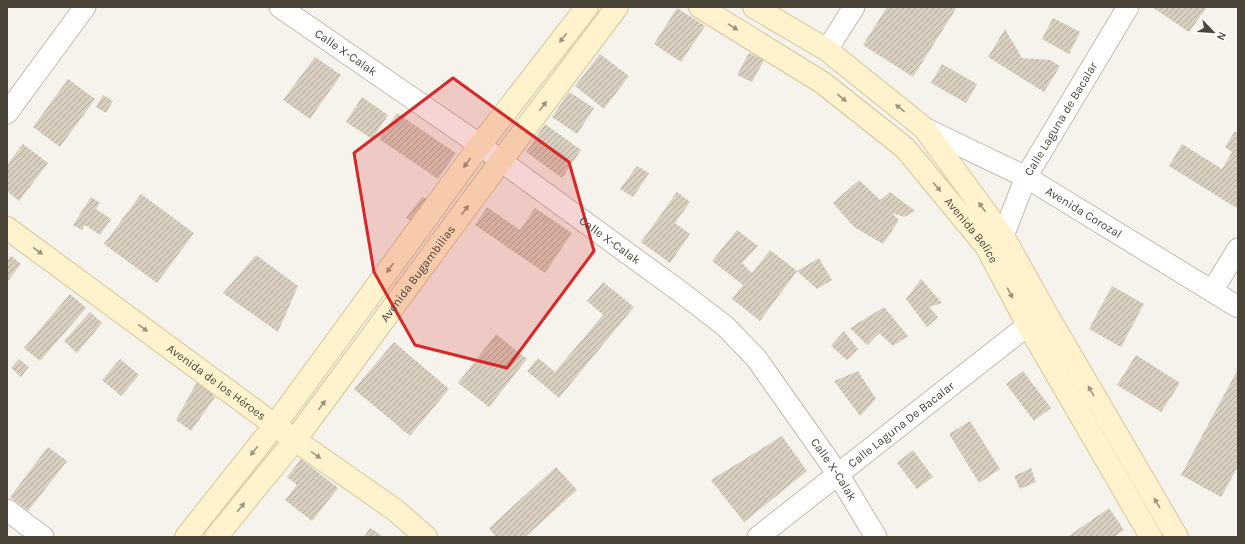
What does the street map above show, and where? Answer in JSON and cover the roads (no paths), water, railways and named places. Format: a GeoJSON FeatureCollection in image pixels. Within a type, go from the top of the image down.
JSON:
{"type":"FeatureCollection","features":[{"type":"Feature","properties":{"kind":"main road"},"geometry":{"type":"LineString","coordinates":[[186,537],[275,425],[480,145],[587,7]]}},
{"type":"Feature","properties":{"kind":"main road","name":"Avenida Bugambilias"},"geometry":{"type":"LineString","coordinates":[[216,537],[295,440],[617,7]]}},
{"type":"Feature","properties":{"kind":"main road","name":"Avenida Belice"},"geometry":{"type":"LineString","coordinates":[[700,7],[824,83],[905,148],[986,246],[1028,325],[1151,537]]}},
{"type":"Feature","properties":{"kind":"main road","name":"Avenida Belice"},"geometry":{"type":"LineString","coordinates":[[754,7],[827,50],[924,128],[1003,236],[1046,313],[1177,537]]}},
{"type":"Feature","properties":{"kind":"main road","name":"Avenida de los Héroes"},"geometry":{"type":"LineString","coordinates":[[7,228],[295,440],[395,510],[426,537]]}},
{"type":"Feature","properties":{"kind":"street"},"geometry":{"type":"LineString","coordinates":[[7,113],[85,7]]}},
{"type":"Feature","properties":{"kind":"street","name":"Calle X-Calak"},"geometry":{"type":"LineString","coordinates":[[280,7],[480,145],[725,326],[756,358],[838,474],[876,537]]}},
{"type":"Feature","properties":{"kind":"street"},"geometry":{"type":"LineString","coordinates":[[827,50],[854,7]]}},
{"type":"Feature","properties":{"kind":"street","name":"Calle Laguna de Bacalar"},"geometry":{"type":"LineString","coordinates":[[1003,236],[1026,177],[1128,7]]}},
{"type":"Feature","properties":{"kind":"street","name":"Avenida Corozal"},"geometry":{"type":"LineString","coordinates":[[924,128],[1026,177],[1238,307]]}},
{"type":"Feature","properties":{"kind":"street"},"geometry":{"type":"LineString","coordinates":[[1212,291],[1238,249]]}},
{"type":"Feature","properties":{"kind":"street","name":"Calle Laguna De Bacalar"},"geometry":{"type":"LineString","coordinates":[[758,537],[1028,325],[1046,313]]}},
{"type":"Feature","properties":{"kind":"street"},"geometry":{"type":"LineString","coordinates":[[7,510],[43,537]]}}]}
